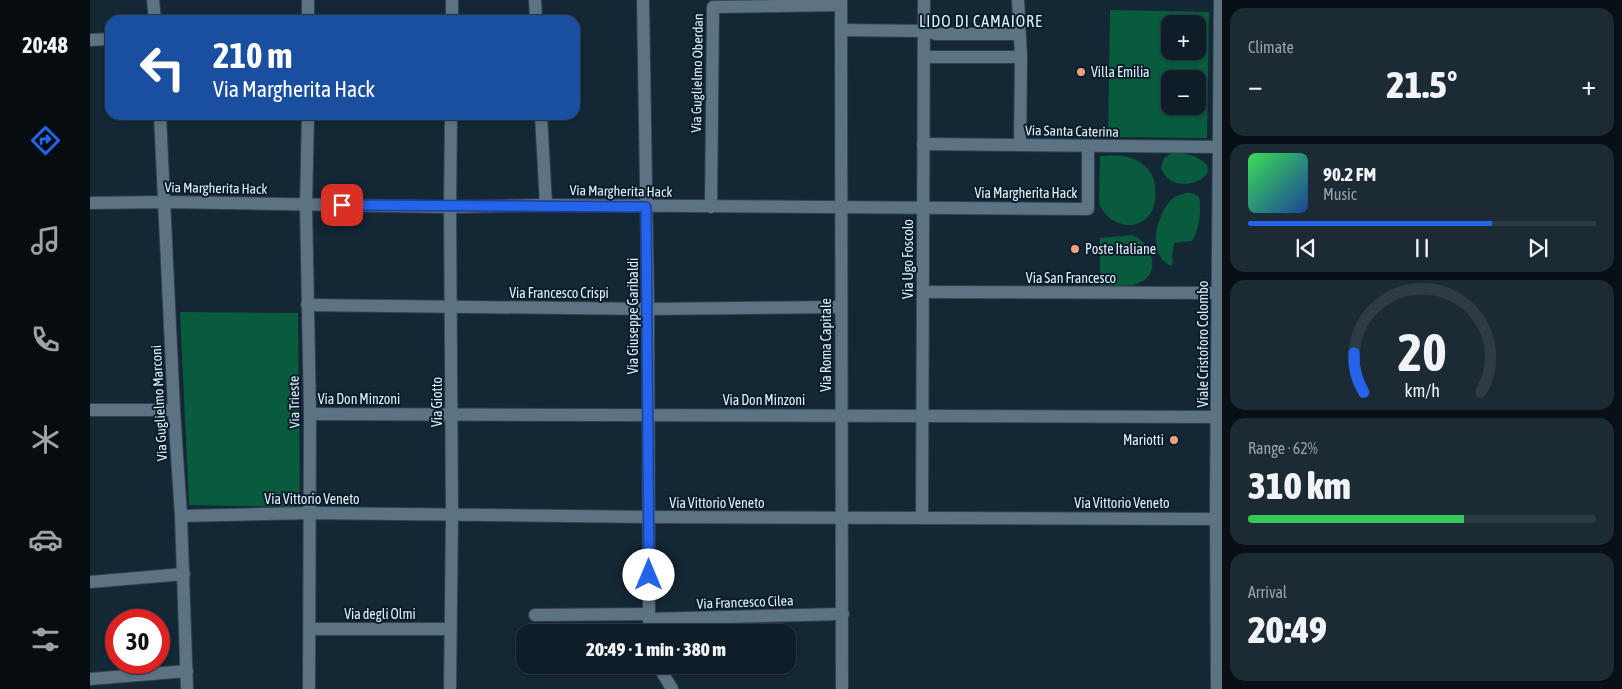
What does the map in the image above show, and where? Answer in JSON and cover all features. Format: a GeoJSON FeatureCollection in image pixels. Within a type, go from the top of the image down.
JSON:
{"type":"FeatureCollection","features":[{"type":"Feature","properties":{"kind":"street"},"geometry":{"type":"LineString","coordinates":[[153,0],[154,15]]}},
{"type":"Feature","properties":{"kind":"street"},"geometry":{"type":"LineString","coordinates":[[308,0],[308,15]]}},
{"type":"Feature","properties":{"kind":"street"},"geometry":{"type":"LineString","coordinates":[[452,0],[452,15]]}},
{"type":"Feature","properties":{"kind":"street"},"geometry":{"type":"LineString","coordinates":[[535,0],[536,15]]}},
{"type":"Feature","properties":{"kind":"street","name":"Via Giuseppe Garibaldi"},"geometry":{"type":"LineString","coordinates":[[644,0],[649,624]]}},
{"type":"Feature","properties":{"kind":"street","name":"Via Ugo Foscolo"},"geometry":{"type":"LineString","coordinates":[[922,518],[924,0]]}},
{"type":"Feature","properties":{"kind":"street"},"geometry":{"type":"LineString","coordinates":[[1018,0],[1021,57],[1020,145]]}},
{"type":"Feature","properties":{"kind":"street","name":"Viale Cristoforo Colombo"},"geometry":{"type":"LineString","coordinates":[[1217,689],[1220,0]]}},
{"type":"Feature","properties":{"kind":"street","name":"Via Roma Capitale"},"geometry":{"type":"LineString","coordinates":[[841,3],[842,689]]}},
{"type":"Feature","properties":{"kind":"street","name":"Via Guglielmo Oberdan"},"geometry":{"type":"LineString","coordinates":[[711,207],[713,7],[841,3]]}},
{"type":"Feature","properties":{"kind":"street"},"geometry":{"type":"LineString","coordinates":[[841,30],[924,31],[936,34],[1019,34]]}},
{"type":"Feature","properties":{"kind":"street"},"geometry":{"type":"LineString","coordinates":[[90,40],[105,39]]}},
{"type":"Feature","properties":{"kind":"street"},"geometry":{"type":"LineString","coordinates":[[924,57],[1021,57]]}},
{"type":"Feature","properties":{"kind":"street","name":"Via Guglielmo Marconi"},"geometry":{"type":"LineString","coordinates":[[160,120],[174,410],[182,516],[187,689]]}},
{"type":"Feature","properties":{"kind":"street","name":"Via Trieste"},"geometry":{"type":"LineString","coordinates":[[308,120],[306,205],[310,414],[309,689]]}},
{"type":"Feature","properties":{"kind":"street","name":"Via Giotto"},"geometry":{"type":"LineString","coordinates":[[450,689],[452,514],[451,120]]}},
{"type":"Feature","properties":{"kind":"street"},"geometry":{"type":"LineString","coordinates":[[541,120],[546,205]]}},
{"type":"Feature","properties":{"kind":"street","name":"Via Santa Caterina"},"geometry":{"type":"LineString","coordinates":[[923,144],[1220,147]]}},
{"type":"Feature","properties":{"kind":"street","name":"Via Margherita Hack"},"geometry":{"type":"LineString","coordinates":[[90,203],[165,202],[450,207],[546,205],[1088,209],[1088,146]]}},
{"type":"Feature","properties":{"kind":"street","name":"Via San Francesco"},"geometry":{"type":"LineString","coordinates":[[923,292],[1218,292]]}},
{"type":"Feature","properties":{"kind":"street","name":"Via Francesco Crispi"},"geometry":{"type":"LineString","coordinates":[[307,305],[648,309],[840,307]]}},
{"type":"Feature","properties":{"kind":"street"},"geometry":{"type":"LineString","coordinates":[[90,410],[174,410]]}},
{"type":"Feature","properties":{"kind":"street","name":"Via Don Minzoni"},"geometry":{"type":"LineString","coordinates":[[310,414],[1217,417]]}},
{"type":"Feature","properties":{"kind":"street","name":"Via Vittorio Veneto"},"geometry":{"type":"LineString","coordinates":[[182,516],[452,514],[648,517],[1219,519]]}},
{"type":"Feature","properties":{"kind":"street"},"geometry":{"type":"LineString","coordinates":[[90,582],[184,574]]}},
{"type":"Feature","properties":{"kind":"street","name":"Via Francesco Cilea"},"geometry":{"type":"LineString","coordinates":[[535,615],[649,617],[843,614]]}},
{"type":"Feature","properties":{"kind":"street","name":"Via degli Olmi"},"geometry":{"type":"LineString","coordinates":[[310,629],[450,628]]}},
{"type":"Feature","properties":{"kind":"street"},"geometry":{"type":"LineString","coordinates":[[90,679],[187,671]]}},
{"type":"Feature","properties":{"kind":"street"},"geometry":{"type":"LineString","coordinates":[[663,674],[672,689]]}},
{"type":"Feature","properties":{"kind":"green space"},"geometry":{"type":"Polygon","coordinates":[[[1110,10],[1209,12],[1207,138],[1108,137],[1110,10]]]}},
{"type":"Feature","properties":{"kind":"green space"},"geometry":{"type":"Polygon","coordinates":[[[1172,153],[1197,157],[1208,167],[1207,174],[1202,179],[1189,184],[1182,184],[1169,179],[1164,175],[1161,168],[1164,158],[1172,153]]]}},
{"type":"Feature","properties":{"kind":"green space"},"geometry":{"type":"Polygon","coordinates":[[[1100,156],[1128,157],[1140,162],[1153,176],[1155,199],[1151,212],[1138,224],[1120,224],[1112,220],[1099,204],[1100,156]]]}},
{"type":"Feature","properties":{"kind":"green space"},"geometry":{"type":"Polygon","coordinates":[[[1186,193],[1192,193],[1199,197],[1198,226],[1192,241],[1174,243],[1171,266],[1158,253],[1156,234],[1158,224],[1166,206],[1172,199],[1186,193]]]}},
{"type":"Feature","properties":{"kind":"green space"},"geometry":{"type":"Polygon","coordinates":[[[1132,235],[1139,239],[1149,251],[1152,258],[1151,272],[1146,278],[1135,285],[1100,286],[1100,238],[1132,235]]]}},
{"type":"Feature","properties":{"kind":"green space"},"geometry":{"type":"Polygon","coordinates":[[[180,312],[298,313],[300,507],[189,505],[180,312]]]}},
{"type":"Feature","properties":{"kind":"place","name":"Villa Emilia"},"geometry":{"type":"Point","coordinates":[1081,72]}},
{"type":"Feature","properties":{"kind":"place","name":"Poste Italiane"},"geometry":{"type":"Point","coordinates":[1075,249]}},
{"type":"Feature","properties":{"kind":"place","name":"Mariotti"},"geometry":{"type":"Point","coordinates":[1174,440]}},
{"type":"Feature","properties":{"kind":"district","name":"LIDO DI CAMAIORE"},"geometry":{"type":"Point","coordinates":[981,21]}},
{"type":"Feature","properties":{"kind":"route"},"geometry":{"type":"LineString","coordinates":[[342,205],[646,207],[649,575]]}}]}
